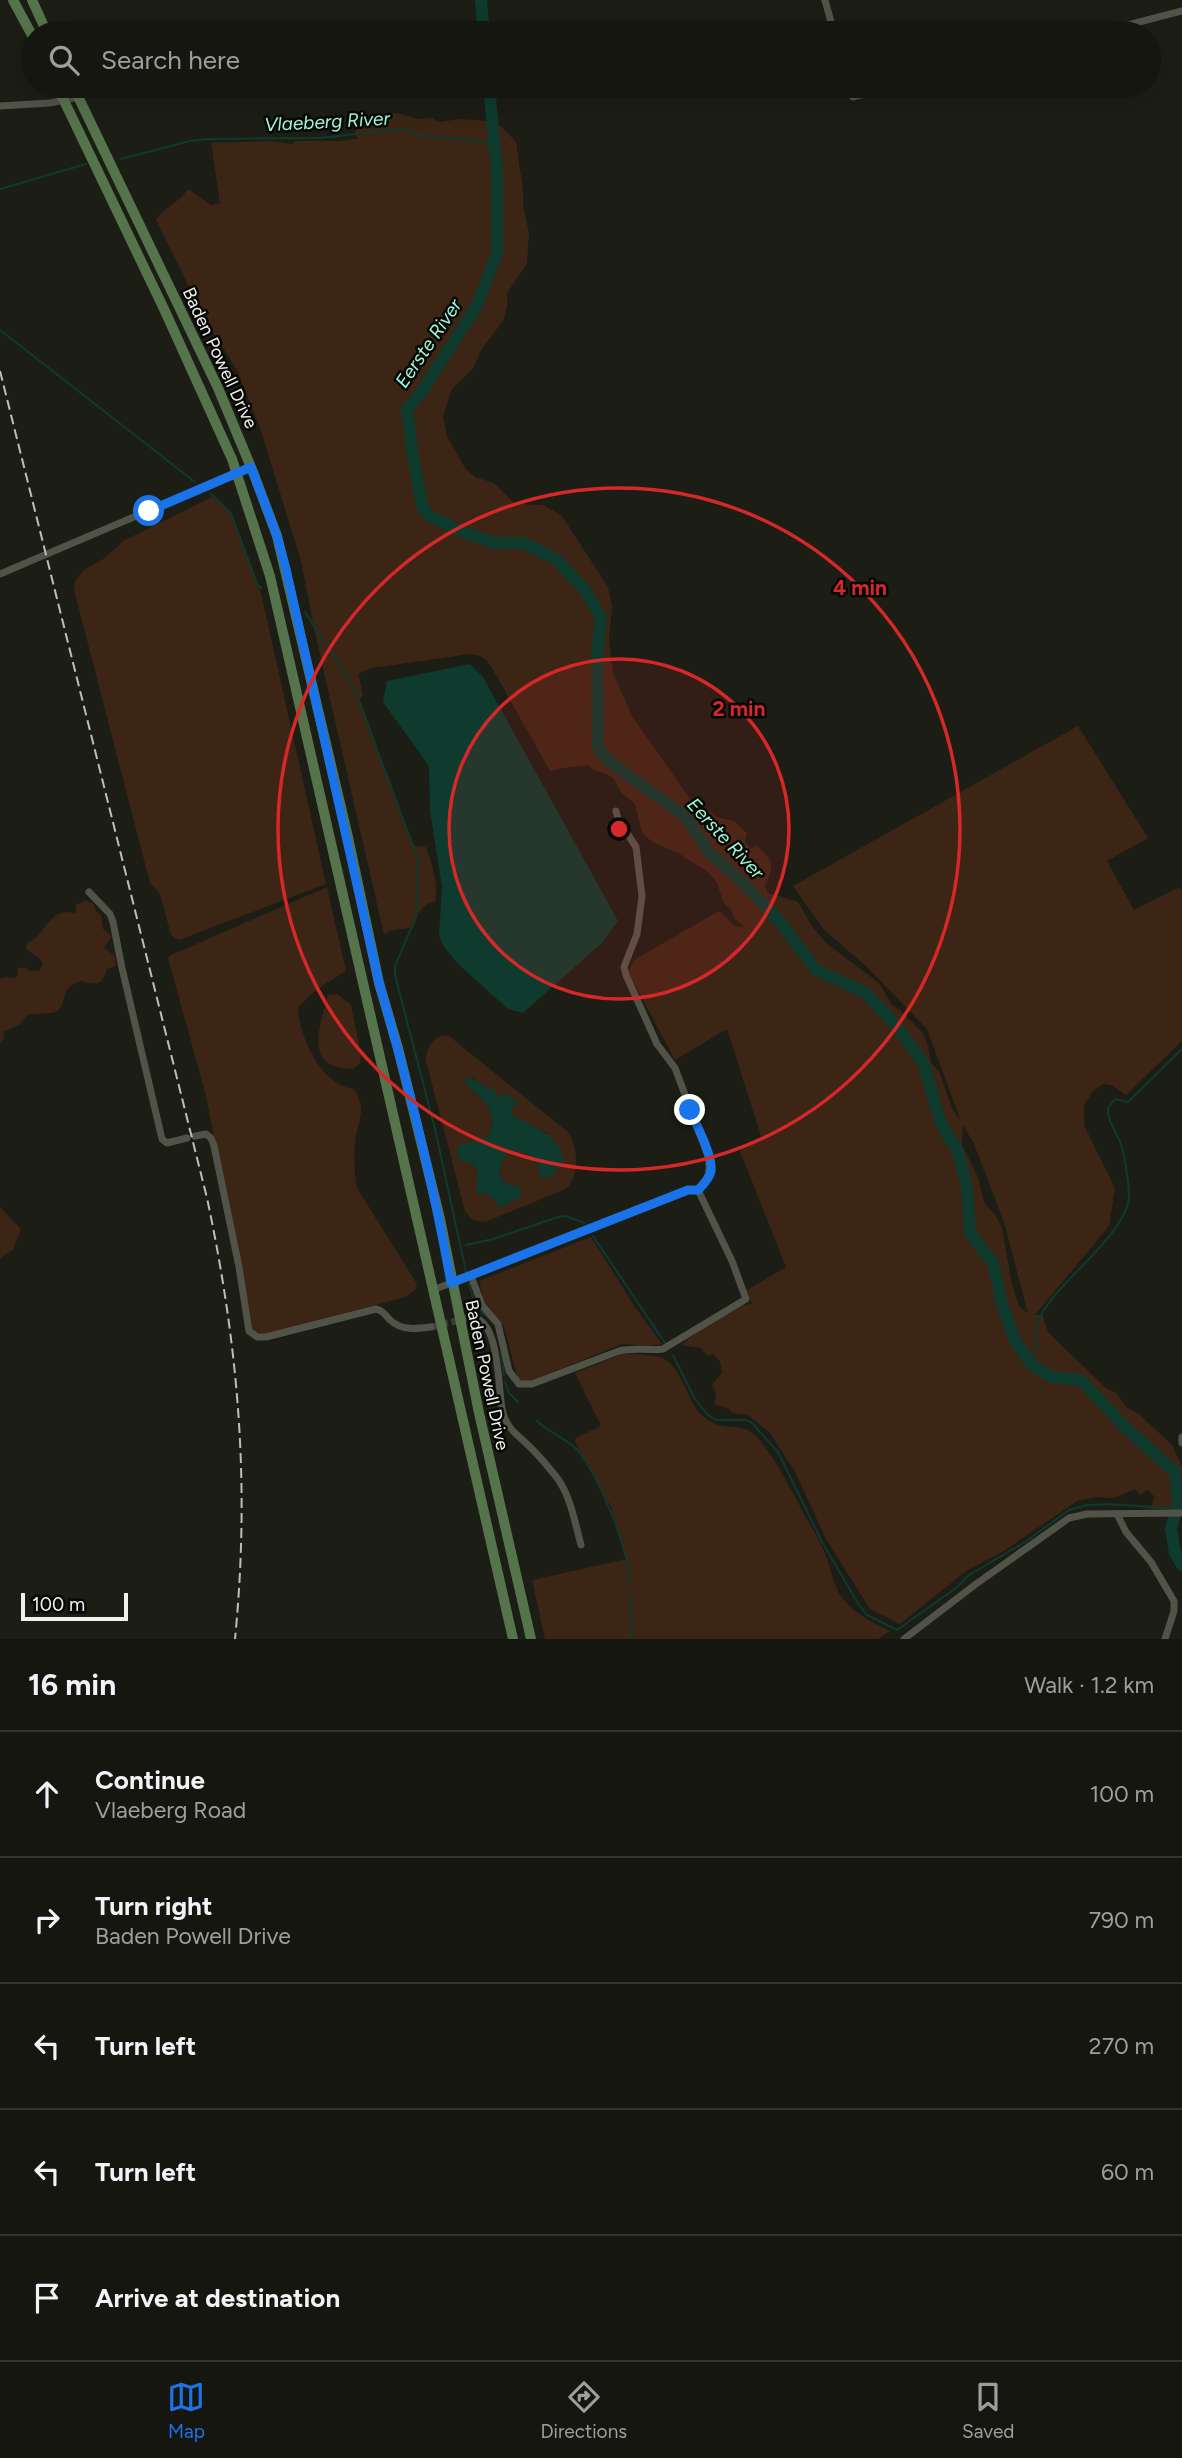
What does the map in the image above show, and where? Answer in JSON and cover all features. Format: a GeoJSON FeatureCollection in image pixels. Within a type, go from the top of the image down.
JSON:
{"type":"FeatureCollection","features":[{"type":"Feature","properties":{"kind":"main road"},"geometry":{"type":"LineString","coordinates":[[13,0],[24,21]]}},
{"type":"Feature","properties":{"kind":"main road"},"geometry":{"type":"LineString","coordinates":[[32,0],[42,21]]}},
{"type":"Feature","properties":{"kind":"main road","name":"Baden Powell Drive"},"geometry":{"type":"LineString","coordinates":[[63,98],[164,309],[237,473],[270,576],[513,1639]]}},
{"type":"Feature","properties":{"kind":"main road","name":"Baden Powell Drive"},"geometry":{"type":"LineString","coordinates":[[78,98],[194,336],[274,527],[286,569],[379,983],[398,1048],[440,1219],[451,1283],[531,1639]]}},
{"type":"Feature","properties":{"kind":"street"},"geometry":{"type":"LineString","coordinates":[[825,0],[831,21]]}},
{"type":"Feature","properties":{"kind":"street"},"geometry":{"type":"LineString","coordinates":[[1143,21],[1182,11]]}},
{"type":"Feature","properties":{"kind":"street"},"geometry":{"type":"LineString","coordinates":[[0,106],[75,98]]}},
{"type":"Feature","properties":{"kind":"street"},"geometry":{"type":"LineString","coordinates":[[0,574],[251,467]]}},
{"type":"Feature","properties":{"kind":"street"},"geometry":{"type":"LineString","coordinates":[[433,1290],[688,1190],[698,1190],[706,1183],[711,1171],[708,1156],[675,1068],[657,1044],[626,975],[624,967],[637,934],[642,896],[636,847],[618,819],[616,811]]}},
{"type":"Feature","properties":{"kind":"street"},"geometry":{"type":"LineString","coordinates":[[89,891],[110,914],[113,922],[162,1139],[167,1143],[206,1134],[214,1146],[250,1331],[257,1337],[265,1337],[376,1309],[381,1310],[398,1325],[412,1329],[431,1326]]}},
{"type":"Feature","properties":{"kind":"street"},"geometry":{"type":"LineString","coordinates":[[471,1276],[482,1304],[498,1324],[509,1371],[519,1384],[533,1384],[629,1348],[652,1351],[663,1349],[744,1301],[746,1295],[698,1190]]}},
{"type":"Feature","properties":{"kind":"street"},"geometry":{"type":"LineString","coordinates":[[466,1318],[480,1320],[489,1331],[494,1347],[502,1413],[506,1423],[533,1449],[560,1482],[573,1513],[581,1545]]}},
{"type":"Feature","properties":{"kind":"street"},"geometry":{"type":"LineString","coordinates":[[498,1375],[514,1380]]}},
{"type":"Feature","properties":{"kind":"street"},"geometry":{"type":"LineString","coordinates":[[1182,1437],[1182,1443]]}},
{"type":"Feature","properties":{"kind":"street"},"geometry":{"type":"LineString","coordinates":[[904,1639],[1069,1518],[1087,1514],[1182,1513]]}},
{"type":"Feature","properties":{"kind":"street"},"geometry":{"type":"LineString","coordinates":[[1118,1514],[1126,1532],[1151,1562],[1174,1601],[1174,1611],[1165,1639]]}},
{"type":"Feature","properties":{"kind":"shaded area"},"geometry":{"type":"Polygon","coordinates":[[[382,113],[397,113],[418,119],[432,118],[439,122],[460,119],[489,121],[502,127],[516,142],[529,233],[527,264],[507,293],[503,321],[481,350],[473,369],[452,389],[443,416],[447,436],[465,468],[475,477],[494,483],[515,504],[544,505],[562,516],[608,587],[612,606],[609,639],[613,673],[632,716],[695,806],[716,817],[734,821],[747,833],[745,842],[750,848],[757,846],[767,856],[771,864],[765,886],[768,893],[798,902],[826,943],[879,983],[892,1005],[922,1032],[928,1045],[931,1063],[939,1071],[952,1108],[961,1122],[927,1029],[866,966],[823,929],[793,886],[1078,726],[1148,838],[1107,861],[1134,910],[1180,887],[1182,1041],[1126,1095],[1111,1085],[1103,1084],[1093,1091],[1084,1105],[1084,1125],[1115,1188],[1109,1226],[1035,1315],[1043,1315],[1047,1330],[1052,1336],[1106,1388],[1116,1393],[1126,1407],[1139,1414],[1172,1445],[1182,1466],[1182,1510],[1153,1509],[1151,1507],[1155,1497],[1148,1490],[1140,1495],[1135,1489],[1114,1498],[1096,1497],[1077,1501],[1004,1551],[966,1571],[900,1624],[870,1609],[826,1539],[795,1472],[770,1433],[748,1415],[733,1413],[715,1404],[716,1393],[712,1384],[722,1373],[720,1362],[714,1354],[707,1356],[701,1348],[681,1345],[725,1313],[752,1304],[747,1290],[786,1267],[740,1151],[762,1139],[727,1029],[675,1060],[628,972],[634,960],[717,912],[721,912],[734,926],[745,927],[724,904],[717,883],[708,872],[678,853],[652,842],[642,832],[635,804],[621,792],[614,779],[589,765],[550,771],[492,668],[485,659],[477,655],[372,668],[358,674],[363,695],[360,699],[412,845],[426,847],[435,881],[435,902],[423,908],[413,927],[390,931],[384,935],[301,561],[261,431],[238,372],[205,319],[156,220],[188,189],[211,205],[220,203],[211,143],[272,141],[292,144],[296,141],[352,140],[359,138],[354,135],[362,124],[382,113]],[[963,1125],[962,1145],[978,1177],[984,1202],[1002,1228],[1012,1285],[1019,1306],[1028,1314],[1004,1222],[974,1144],[963,1125]]]}},
{"type":"Feature","properties":{"kind":"shaded area"},"geometry":{"type":"Polygon","coordinates":[[[212,497],[231,512],[261,593],[326,884],[179,940],[171,935],[160,894],[150,883],[74,590],[75,581],[84,570],[105,558],[123,541],[212,497]]]}},
{"type":"Feature","properties":{"kind":"shaded area"},"geometry":{"type":"Polygon","coordinates":[[[470,664],[483,677],[618,921],[602,943],[523,1013],[508,1009],[458,964],[439,936],[442,887],[430,811],[429,766],[383,702],[387,681],[470,664]]]}},
{"type":"Feature","properties":{"kind":"shaded area"},"geometry":{"type":"Polygon","coordinates":[[[327,887],[346,971],[303,1002],[298,1008],[300,1020],[308,1046],[322,1070],[342,1086],[354,1089],[358,1096],[361,1110],[355,1148],[357,1188],[417,1284],[415,1290],[406,1297],[262,1335],[252,1331],[206,1096],[168,958],[327,887]]]}},
{"type":"Feature","properties":{"kind":"shaded area"},"geometry":{"type":"Polygon","coordinates":[[[85,900],[94,904],[101,915],[103,929],[112,936],[104,948],[115,956],[116,966],[107,969],[98,983],[81,981],[69,987],[57,1011],[28,1014],[19,1025],[3,1032],[4,1038],[0,1044],[0,979],[18,976],[17,969],[24,967],[30,971],[38,971],[43,966],[42,963],[26,949],[27,943],[37,937],[54,917],[63,913],[76,913],[76,905],[85,900]]]}},
{"type":"Feature","properties":{"kind":"shaded area"},"geometry":{"type":"Polygon","coordinates":[[[337,994],[351,1005],[361,1055],[360,1063],[353,1069],[326,1062],[318,1044],[328,995],[337,994]]]}},
{"type":"Feature","properties":{"kind":"shaded area"},"geometry":{"type":"Polygon","coordinates":[[[443,1035],[449,1036],[569,1133],[576,1162],[574,1176],[566,1189],[485,1222],[476,1221],[467,1214],[426,1061],[430,1045],[443,1035]],[[473,1078],[466,1084],[487,1105],[492,1117],[490,1134],[478,1141],[471,1163],[478,1171],[485,1193],[493,1197],[499,1207],[520,1198],[521,1188],[505,1183],[499,1174],[502,1162],[508,1153],[521,1150],[535,1161],[540,1178],[547,1133],[512,1115],[512,1109],[517,1102],[496,1097],[473,1078]]]}},
{"type":"Feature","properties":{"kind":"shaded area"},"geometry":{"type":"Polygon","coordinates":[[[467,1077],[495,1090],[497,1096],[507,1094],[518,1102],[512,1109],[512,1115],[550,1137],[564,1160],[553,1175],[540,1179],[538,1165],[533,1159],[521,1151],[508,1153],[499,1174],[505,1183],[521,1188],[520,1198],[499,1207],[490,1196],[476,1194],[478,1171],[471,1163],[461,1161],[456,1152],[460,1144],[478,1141],[490,1134],[492,1125],[487,1105],[466,1084],[467,1077]]]}},
{"type":"Feature","properties":{"kind":"shaded area"},"geometry":{"type":"Polygon","coordinates":[[[0,1207],[21,1229],[13,1250],[0,1258],[0,1207]]]}},
{"type":"Feature","properties":{"kind":"shaded area"},"geometry":{"type":"Polygon","coordinates":[[[591,1237],[662,1344],[622,1344],[529,1382],[521,1381],[517,1376],[504,1326],[484,1301],[479,1281],[591,1237]]]}},
{"type":"Feature","properties":{"kind":"shaded area"},"geometry":{"type":"Polygon","coordinates":[[[622,1354],[657,1356],[664,1359],[676,1370],[702,1415],[718,1425],[745,1429],[758,1438],[778,1466],[818,1539],[842,1598],[858,1613],[890,1631],[878,1639],[545,1639],[532,1580],[627,1559],[611,1507],[575,1442],[576,1438],[601,1426],[575,1373],[622,1354]]]}},
{"type":"Feature","properties":{"kind":"waterway","name":"Eerste River"},"geometry":{"type":"LineString","coordinates":[[481,0],[483,21]]}},
{"type":"Feature","properties":{"kind":"waterway","name":"Eerste River"},"geometry":{"type":"LineString","coordinates":[[490,98],[497,172],[497,253],[476,307],[422,391],[407,409],[423,509],[431,517],[468,534],[495,543],[523,543],[556,559],[584,589],[601,618],[597,654],[598,748],[611,763],[686,817],[708,851],[781,923],[816,970],[866,993],[896,1026],[923,1062],[941,1124],[958,1151],[967,1188],[970,1233],[993,1263],[1002,1304],[1015,1341],[1032,1365],[1052,1377],[1081,1380],[1126,1428],[1175,1472],[1178,1503],[1171,1529],[1175,1553],[1182,1565]]}},
{"type":"Feature","properties":{"kind":"waterway","name":"Vlaeberg River"},"geometry":{"type":"LineString","coordinates":[[121,159],[208,139],[320,138],[400,129],[421,135],[468,139],[494,145]]}},
{"type":"Feature","properties":{"kind":"waterway","name":"Vlaeberg River"},"geometry":{"type":"LineString","coordinates":[[0,189],[86,164]]}},
{"type":"Feature","properties":{"kind":"waterway"},"geometry":{"type":"LineString","coordinates":[[0,330],[195,482]]}},
{"type":"Feature","properties":{"kind":"waterway"},"geometry":{"type":"LineString","coordinates":[[211,494],[231,513],[257,584],[261,588]]}},
{"type":"Feature","properties":{"kind":"waterway"},"geometry":{"type":"LineString","coordinates":[[305,612],[354,688],[418,859],[416,917],[395,966],[395,975],[435,1129],[466,1272]]}},
{"type":"Feature","properties":{"kind":"waterway"},"geometry":{"type":"LineString","coordinates":[[1032,1365],[1037,1327],[1042,1313],[1109,1236],[1126,1209],[1129,1196],[1128,1179],[1108,1108],[1115,1099],[1128,1102],[1182,1049]]}},
{"type":"Feature","properties":{"kind":"waterway"},"geometry":{"type":"LineString","coordinates":[[466,1245],[493,1239],[558,1217],[566,1216],[584,1223]]}},
{"type":"Feature","properties":{"kind":"waterway"},"geometry":{"type":"LineString","coordinates":[[593,1236],[665,1343]]}},
{"type":"Feature","properties":{"kind":"waterway"},"geometry":{"type":"LineString","coordinates":[[469,1284],[475,1305],[491,1320]]}},
{"type":"Feature","properties":{"kind":"waterway"},"geometry":{"type":"LineString","coordinates":[[501,1351],[504,1375]]}},
{"type":"Feature","properties":{"kind":"waterway"},"geometry":{"type":"LineString","coordinates":[[673,1355],[695,1399],[707,1414],[716,1420],[746,1420],[752,1423],[778,1452],[822,1542],[859,1605],[867,1615],[897,1630],[956,1588],[969,1575],[1025,1542],[1069,1510],[1087,1505],[1110,1504],[1176,1509]]}},
{"type":"Feature","properties":{"kind":"waterway"},"geometry":{"type":"LineString","coordinates":[[505,1382],[509,1393],[518,1402]]}},
{"type":"Feature","properties":{"kind":"waterway"},"geometry":{"type":"LineString","coordinates":[[537,1421],[576,1448],[588,1466],[605,1498],[619,1534],[630,1584]]}},
{"type":"Feature","properties":{"kind":"waterway"},"geometry":{"type":"LineString","coordinates":[[630,1594],[630,1639]]}},
{"type":"Feature","properties":{"kind":"tunnel"},"geometry":{"type":"LineString","coordinates":[[431,1327],[465,1319]]}},
{"type":"Feature","properties":{"kind":"railway"},"geometry":{"type":"LineString","coordinates":[[0,371],[207,1198],[218,1254],[239,1418],[241,1527],[235,1639]]}},
{"type":"Feature","properties":{"kind":"route"},"geometry":{"type":"LineString","coordinates":[[149,511],[251,467],[264,498],[286,569],[379,983],[398,1048],[440,1219],[451,1283],[688,1190],[698,1190],[706,1183],[711,1171],[690,1110]]}}]}
